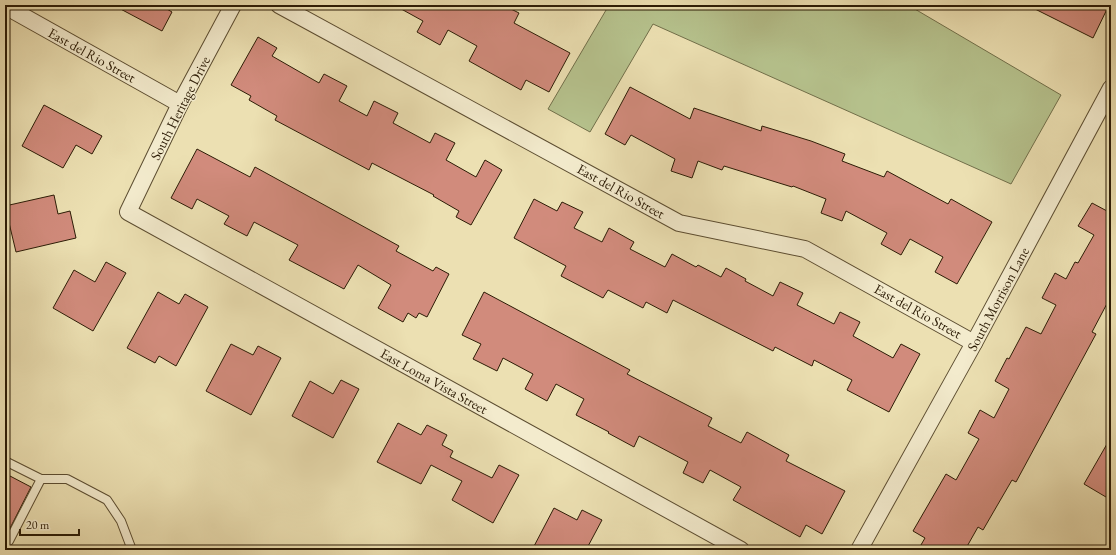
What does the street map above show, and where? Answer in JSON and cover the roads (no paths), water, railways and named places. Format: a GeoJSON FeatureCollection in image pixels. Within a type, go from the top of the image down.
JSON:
{"type":"FeatureCollection","features":[{"type":"Feature","properties":{"kind":"street","name":"South Heritage Drive"},"geometry":{"type":"LineString","coordinates":[[128,212],[180,104],[233,5]]}},
{"type":"Feature","properties":{"kind":"street","name":"East del Rio Street"},"geometry":{"type":"LineString","coordinates":[[279,5],[679,223],[805,249],[974,343]]}},
{"type":"Feature","properties":{"kind":"street","name":"East del Rio Street"},"geometry":{"type":"LineString","coordinates":[[5,6],[180,104]]}},
{"type":"Feature","properties":{"kind":"street","name":"South Morrison Lane"},"geometry":{"type":"LineString","coordinates":[[859,550],[974,343],[1111,88]]}},
{"type":"Feature","properties":{"kind":"street","name":"East Loma Vista Street"},"geometry":{"type":"LineString","coordinates":[[128,212],[741,550]]}},
{"type":"Feature","properties":{"kind":"lane"},"geometry":{"type":"LineString","coordinates":[[5,460],[41,480],[67,479],[107,500],[121,521],[132,550]]}},
{"type":"Feature","properties":{"kind":"lane"},"geometry":{"type":"LineString","coordinates":[[5,540],[9,541],[41,480]]}}]}
